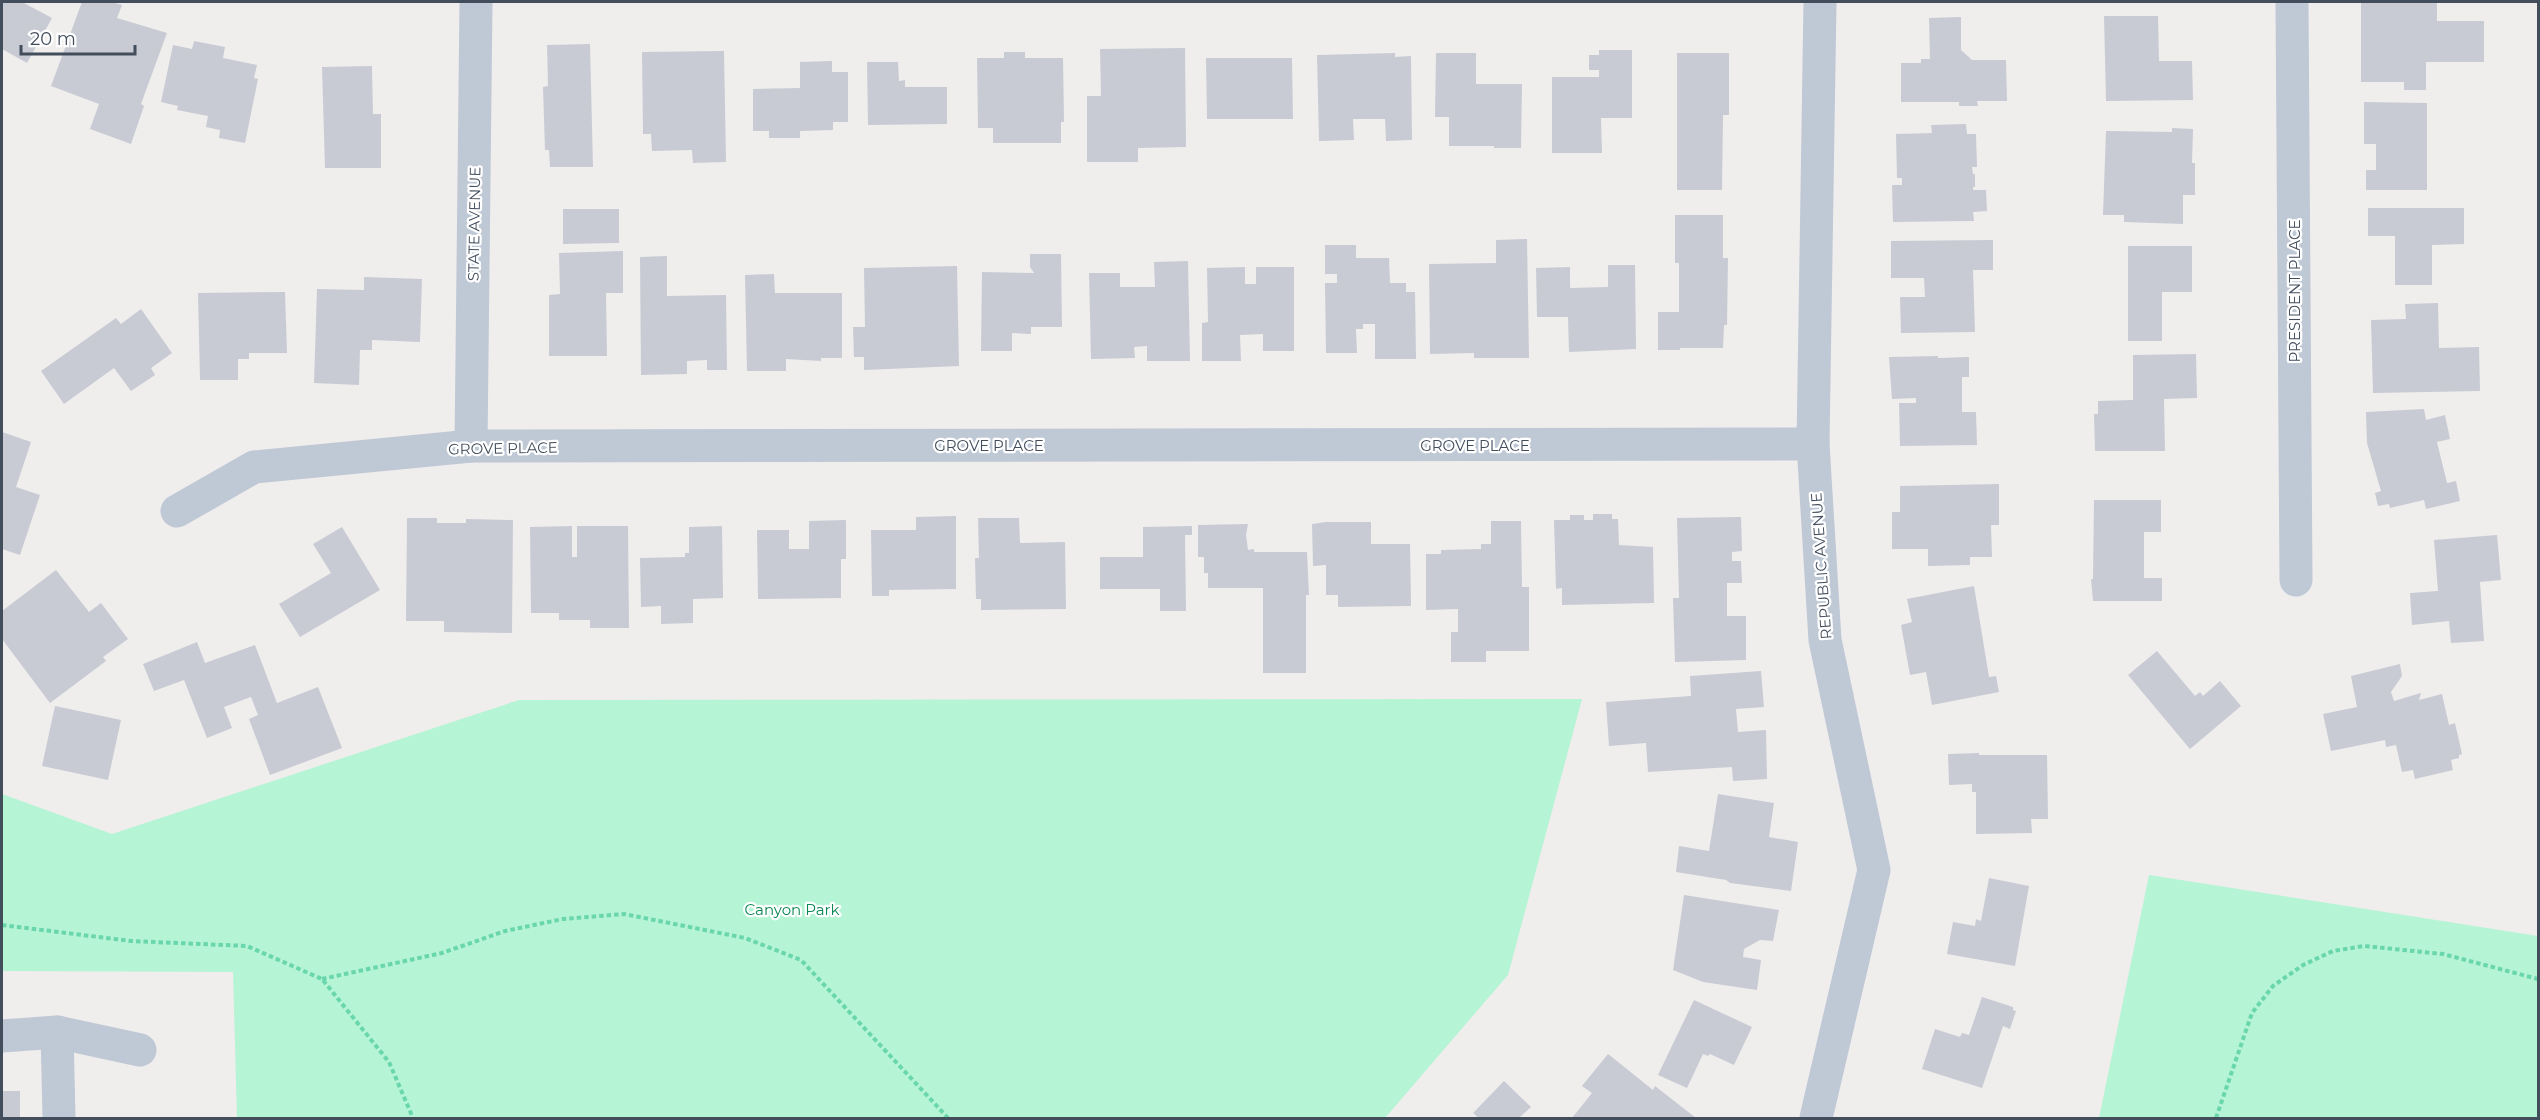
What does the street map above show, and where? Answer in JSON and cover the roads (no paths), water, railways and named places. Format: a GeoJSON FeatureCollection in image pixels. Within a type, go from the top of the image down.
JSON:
{"type":"FeatureCollection","features":[{"type":"Feature","properties":{"kind":"street","name":"STATE AVENUE"},"geometry":{"type":"LineString","coordinates":[[471,446],[476,2]]}},
{"type":"Feature","properties":{"kind":"street","name":"REPUBLIC AVENUE"},"geometry":{"type":"LineString","coordinates":[[1816,1119],[1874,870],[1826,640],[1813,444],[1820,2]]}},
{"type":"Feature","properties":{"kind":"street","name":"PRESIDENT PLACE"},"geometry":{"type":"LineString","coordinates":[[2292,2],[2296,580]]}},
{"type":"Feature","properties":{"kind":"street","name":"GROVE PLACE"},"geometry":{"type":"LineString","coordinates":[[177,511],[254,467],[471,446],[1813,444]]}},
{"type":"Feature","properties":{"kind":"street"},"geometry":{"type":"LineString","coordinates":[[2,1036],[57,1032],[140,1050]]}},
{"type":"Feature","properties":{"kind":"street"},"geometry":{"type":"LineString","coordinates":[[57,1032],[59,1119]]}},
{"type":"Feature","properties":{"kind":"park label","name":"Canyon Park"},"geometry":{"type":"Point","coordinates":[792,909]}}]}
